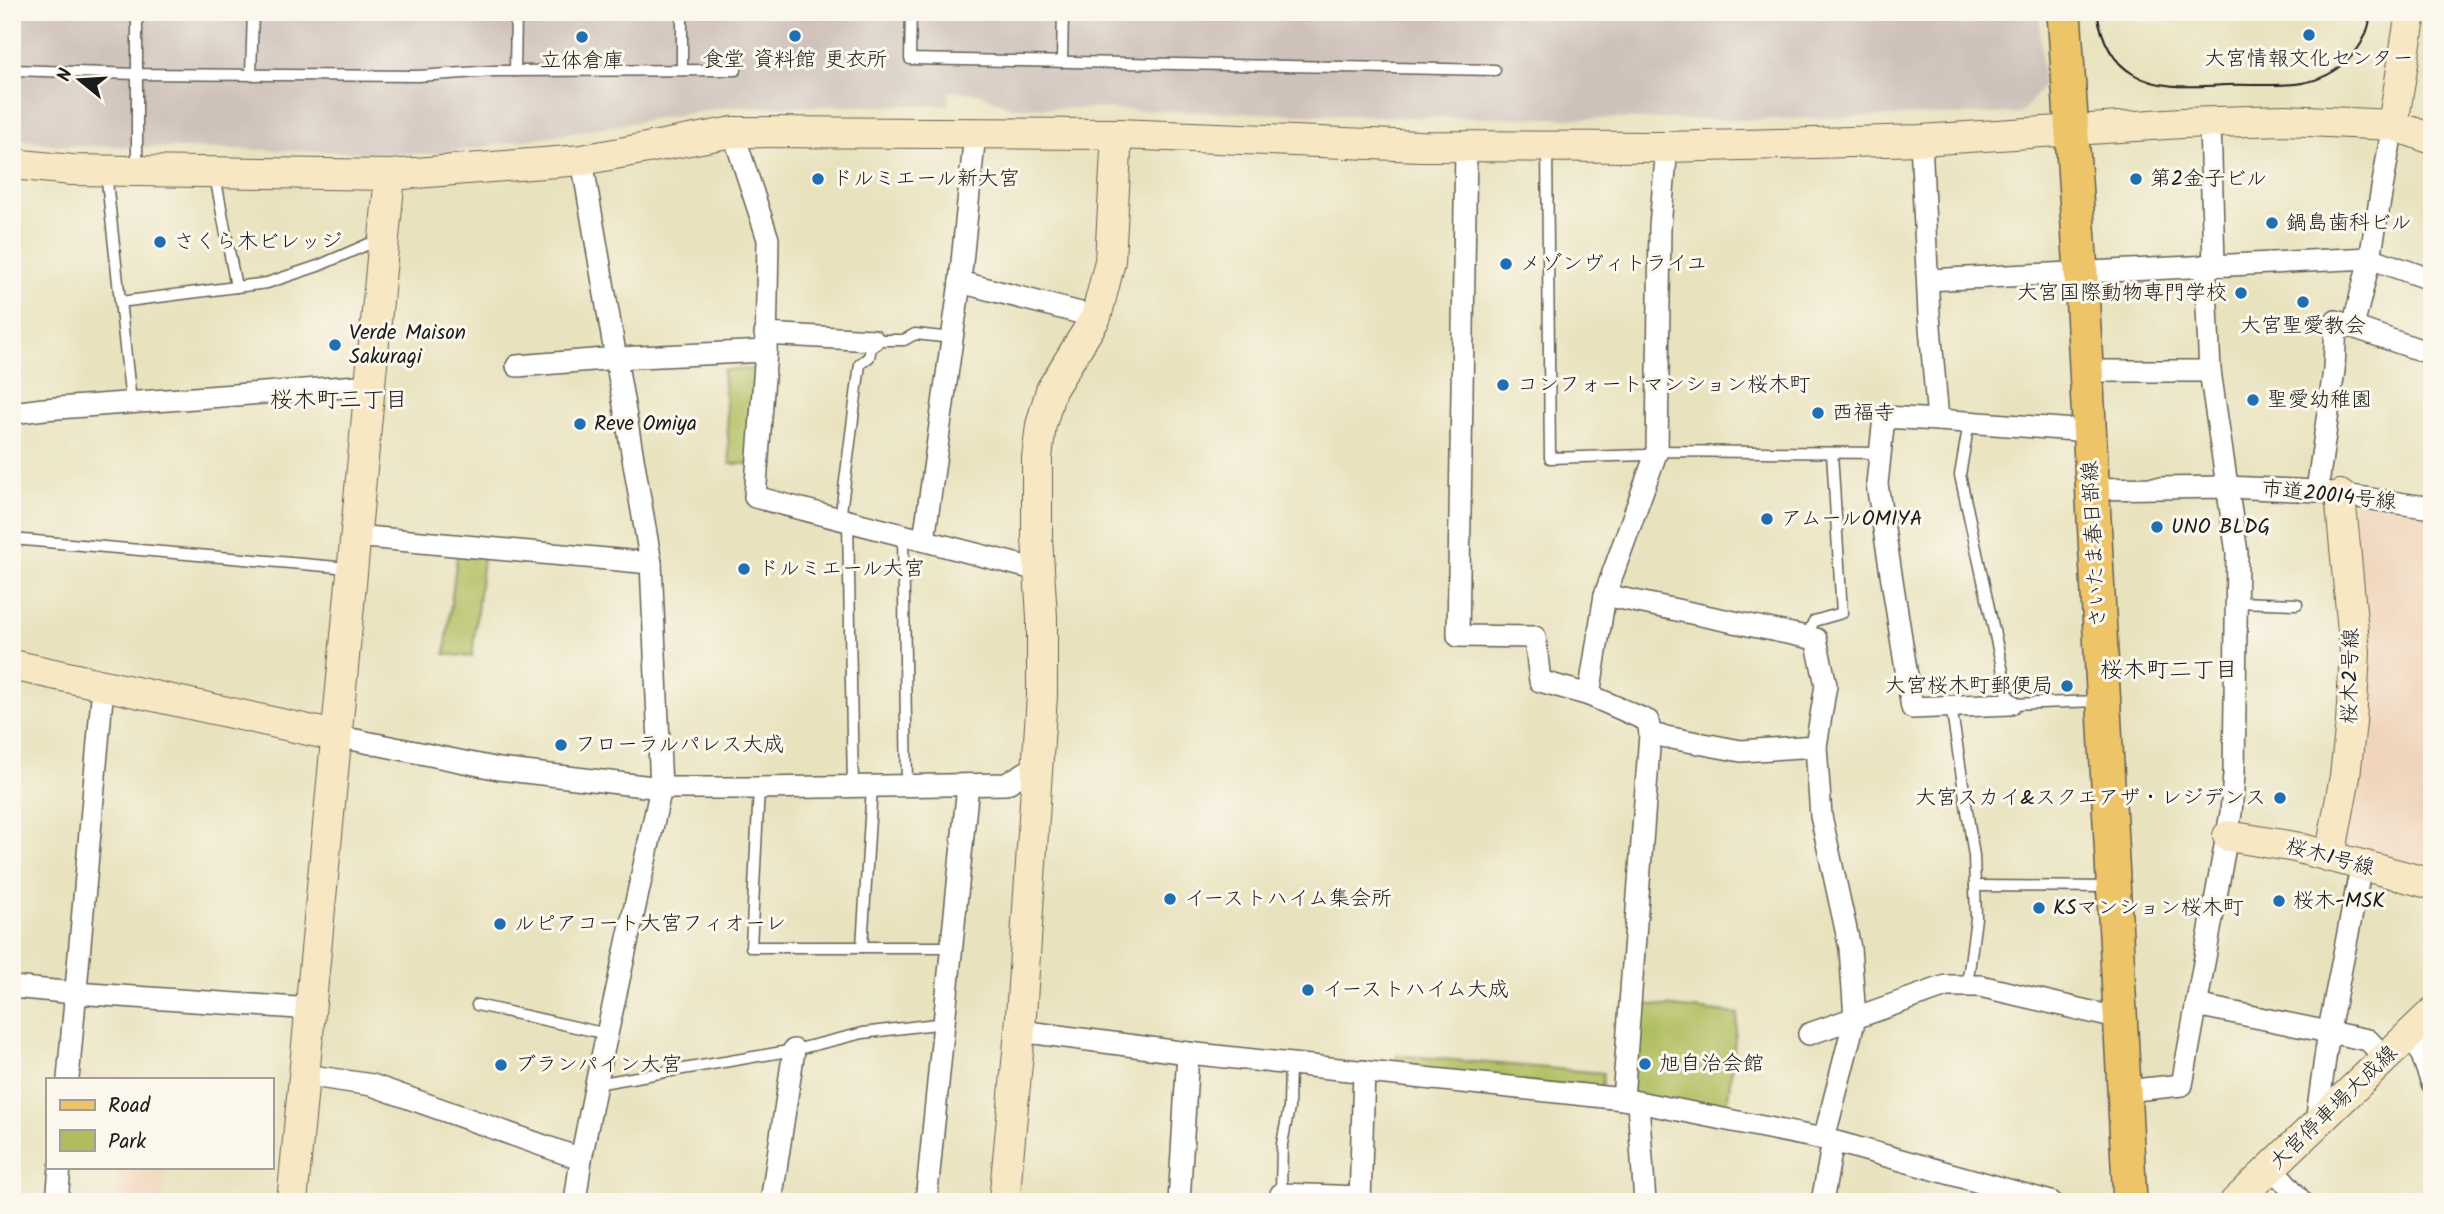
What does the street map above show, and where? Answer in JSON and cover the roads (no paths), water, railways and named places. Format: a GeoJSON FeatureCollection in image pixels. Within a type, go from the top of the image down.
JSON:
{"type":"FeatureCollection","features":[{"type":"Feature","properties":{"kind":"main road","name":"さいたま春日部線"},"geometry":{"type":"LineString","coordinates":[[2064,12],[2081,272],[2130,1202]]}},
{"type":"Feature","properties":{"kind":"street"},"geometry":{"type":"LineString","coordinates":[[2353,327],[2370,258],[2412,12]]}},
{"type":"Feature","properties":{"kind":"street"},"geometry":{"type":"LineString","coordinates":[[17,167],[390,175],[582,160],[733,132],[1116,134],[1466,147],[1667,147],[1921,140],[2285,120],[2393,125],[2432,139]]}},
{"type":"Feature","properties":{"kind":"street"},"geometry":{"type":"LineString","coordinates":[[2125,1091],[2182,1086],[2228,836],[2234,774],[2237,553],[2210,371],[2210,123]]}},
{"type":"Feature","properties":{"kind":"street"},"geometry":{"type":"LineString","coordinates":[[733,132],[768,239],[766,342],[755,497],[1038,570]]}},
{"type":"Feature","properties":{"kind":"street"},"geometry":{"type":"LineString","coordinates":[[913,538],[952,338],[975,133]]}},
{"type":"Feature","properties":{"kind":"street"},"geometry":{"type":"LineString","coordinates":[[1004,1202],[1020,1031],[1042,695],[1037,458],[1041,425],[1051,390],[1096,317],[1110,261],[1116,134]]}},
{"type":"Feature","properties":{"kind":"street"},"geometry":{"type":"LineString","coordinates":[[1921,140],[1938,419]]}},
{"type":"Feature","properties":{"kind":"street"},"geometry":{"type":"LineString","coordinates":[[1466,147],[1458,636],[1535,637],[1541,681],[1589,695],[1648,721],[1650,734],[1631,1101],[1645,1202]]}},
{"type":"Feature","properties":{"kind":"street"},"geometry":{"type":"LineString","coordinates":[[1589,695],[1605,595],[1657,452],[1660,226],[1667,147]]}},
{"type":"Feature","properties":{"kind":"street"},"geometry":{"type":"LineString","coordinates":[[575,1202],[596,1084],[661,788],[651,564],[618,358],[582,160]]}},
{"type":"Feature","properties":{"kind":"street"},"geometry":{"type":"LineString","coordinates":[[292,1202],[390,175]]}},
{"type":"Feature","properties":{"kind":"street"},"geometry":{"type":"LineString","coordinates":[[1928,280],[2370,258],[2432,280]]}},
{"type":"Feature","properties":{"kind":"street"},"geometry":{"type":"LineString","coordinates":[[960,282],[1096,317]]}},
{"type":"Feature","properties":{"kind":"street"},"geometry":{"type":"LineString","coordinates":[[2328,493],[2336,321],[2432,354]]}},
{"type":"Feature","properties":{"kind":"street"},"geometry":{"type":"LineString","coordinates":[[516,366],[766,342],[873,341]]}},
{"type":"Feature","properties":{"kind":"street"},"geometry":{"type":"LineString","coordinates":[[2086,371],[2210,371]]}},
{"type":"Feature","properties":{"kind":"street"},"geometry":{"type":"LineString","coordinates":[[12,413],[371,385]]}},
{"type":"Feature","properties":{"kind":"street"},"geometry":{"type":"LineString","coordinates":[[2010,704],[1912,708],[1877,484],[1884,417],[2089,430]]}},
{"type":"Feature","properties":{"kind":"street","name":"市道20014号線"},"geometry":{"type":"LineString","coordinates":[[2093,489],[2226,487],[2328,493],[2432,508]]}},
{"type":"Feature","properties":{"kind":"street","name":"桜木2号線"},"geometry":{"type":"LineString","coordinates":[[2328,493],[2355,652],[2345,776],[2330,857]]}},
{"type":"Feature","properties":{"kind":"street"},"geometry":{"type":"LineString","coordinates":[[355,536],[651,564]]}},
{"type":"Feature","properties":{"kind":"street"},"geometry":{"type":"LineString","coordinates":[[1605,595],[1816,639],[1826,685],[1816,746],[1821,816],[1850,948],[1855,1018],[1829,1140],[1822,1202]]}},
{"type":"Feature","properties":{"kind":"street"},"geometry":{"type":"LineString","coordinates":[[12,664],[103,686],[499,769],[661,788],[759,789],[1006,784],[1038,765]]}},
{"type":"Feature","properties":{"kind":"street"},"geometry":{"type":"LineString","coordinates":[[68,1078],[103,686]]}},
{"type":"Feature","properties":{"kind":"street"},"geometry":{"type":"LineString","coordinates":[[1650,734],[1741,751],[1816,746]]}},
{"type":"Feature","properties":{"kind":"street"},"geometry":{"type":"LineString","coordinates":[[926,1202],[968,785]]}},
{"type":"Feature","properties":{"kind":"street","name":"桜木1号線"},"geometry":{"type":"LineString","coordinates":[[2228,836],[2295,847],[2432,884]]}},
{"type":"Feature","properties":{"kind":"street"},"geometry":{"type":"LineString","coordinates":[[2316,1124],[2329,1030],[2358,882]]}},
{"type":"Feature","properties":{"kind":"street"},"geometry":{"type":"LineString","coordinates":[[1809,1034],[1947,986],[1980,986],[2121,1018]]}},
{"type":"Feature","properties":{"kind":"street"},"geometry":{"type":"LineString","coordinates":[[12,987],[312,1009]]}},
{"type":"Feature","properties":{"kind":"street"},"geometry":{"type":"LineString","coordinates":[[2196,1005],[2368,1040],[2385,1058]]}},
{"type":"Feature","properties":{"kind":"street"},"geometry":{"type":"LineString","coordinates":[[2422,1022],[2432,1083]]}},
{"type":"Feature","properties":{"kind":"street","name":"大宮停車場大成線"},"geometry":{"type":"LineString","coordinates":[[2235,1202],[2422,1022]]}},
{"type":"Feature","properties":{"kind":"street"},"geometry":{"type":"LineString","coordinates":[[1020,1031],[1188,1053],[1631,1101],[1829,1140],[2051,1202]]}},
{"type":"Feature","properties":{"kind":"street"},"geometry":{"type":"LineString","coordinates":[[771,1202],[794,1050]]}},
{"type":"Feature","properties":{"kind":"street"},"geometry":{"type":"LineString","coordinates":[[1179,1202],[1188,1053]]}},
{"type":"Feature","properties":{"kind":"street"},"geometry":{"type":"LineString","coordinates":[[1281,1194],[1360,1199],[1364,1071]]}},
{"type":"Feature","properties":{"kind":"street"},"geometry":{"type":"LineString","coordinates":[[305,1075],[372,1086],[581,1159]]}},
{"type":"Feature","properties":{"kind":"street"},"geometry":{"type":"LineString","coordinates":[[2272,1167],[2302,1202]]}},
{"type":"Feature","properties":{"kind":"street"},"geometry":{"type":"LineString","coordinates":[[57,1202],[60,1168]]}},
{"type":"Feature","properties":{"kind":"lane"},"geometry":{"type":"LineString","coordinates":[[137,12],[137,171]]}},
{"type":"Feature","properties":{"kind":"lane"},"geometry":{"type":"LineString","coordinates":[[251,75],[253,12]]}},
{"type":"Feature","properties":{"kind":"lane"},"geometry":{"type":"LineString","coordinates":[[515,71],[516,12]]}},
{"type":"Feature","properties":{"kind":"lane"},"geometry":{"type":"LineString","coordinates":[[682,12],[682,70]]}},
{"type":"Feature","properties":{"kind":"lane"},"geometry":{"type":"LineString","coordinates":[[911,12],[910,59],[1495,70]]}},
{"type":"Feature","properties":{"kind":"lane"},"geometry":{"type":"LineString","coordinates":[[1062,62],[1063,12]]}},
{"type":"Feature","properties":{"kind":"lane"},"geometry":{"type":"LineString","coordinates":[[12,70],[137,74],[418,76],[515,71],[736,70]]}},
{"type":"Feature","properties":{"kind":"lane"},"geometry":{"type":"LineString","coordinates":[[1547,147],[1550,458],[1634,456],[1657,452],[1881,453]]}},
{"type":"Feature","properties":{"kind":"lane"},"geometry":{"type":"LineString","coordinates":[[106,170],[131,402]]}},
{"type":"Feature","properties":{"kind":"lane"},"geometry":{"type":"LineString","coordinates":[[214,172],[236,286]]}},
{"type":"Feature","properties":{"kind":"lane"},"geometry":{"type":"LineString","coordinates":[[120,302],[267,283],[318,266],[384,237]]}},
{"type":"Feature","properties":{"kind":"lane"},"geometry":{"type":"LineString","coordinates":[[862,947],[863,786],[844,521],[860,364],[869,358],[873,341],[904,340],[915,334],[952,338]]}},
{"type":"Feature","properties":{"kind":"lane"},"geometry":{"type":"LineString","coordinates":[[1969,422],[1960,475],[2010,704],[2103,701]]}},
{"type":"Feature","properties":{"kind":"lane"},"geometry":{"type":"LineString","coordinates":[[1806,637],[1814,621],[1842,613],[1832,453]]}},
{"type":"Feature","properties":{"kind":"lane"},"geometry":{"type":"LineString","coordinates":[[907,786],[913,538]]}},
{"type":"Feature","properties":{"kind":"lane"},"geometry":{"type":"LineString","coordinates":[[12,539],[352,568]]}},
{"type":"Feature","properties":{"kind":"lane"},"geometry":{"type":"LineString","coordinates":[[2236,602],[2297,604]]}},
{"type":"Feature","properties":{"kind":"lane"},"geometry":{"type":"LineString","coordinates":[[1951,706],[1974,856],[1976,918],[1967,986]]}},
{"type":"Feature","properties":{"kind":"lane"},"geometry":{"type":"LineString","coordinates":[[759,789],[751,947],[951,947]]}},
{"type":"Feature","properties":{"kind":"lane"},"geometry":{"type":"LineString","coordinates":[[1975,886],[2114,887]]}},
{"type":"Feature","properties":{"kind":"lane"},"geometry":{"type":"LineString","coordinates":[[477,1005],[607,1034]]}},
{"type":"Feature","properties":{"kind":"lane"},"geometry":{"type":"LineString","coordinates":[[596,1084],[794,1050],[863,1033],[944,1023]]}},
{"type":"Feature","properties":{"kind":"lane"},"geometry":{"type":"LineString","coordinates":[[1281,1194],[1282,1144],[1289,1108],[1290,1063]]}},
{"type":"Feature","properties":{"kind":"tram line"},"geometry":{"type":"LineString","coordinates":[[2097,12],[2108,47],[2125,69],[2155,83],[2191,86],[2284,85],[2328,75],[2339,68],[2357,49],[2369,25],[2371,12]]}},
{"type":"Feature","properties":{"kind":"place","name":"大宮情報文化センター"},"geometry":{"type":"Point","coordinates":[2309,35]}},
{"type":"Feature","properties":{"kind":"place","name":"食堂 資料館 更衣所"},"geometry":{"type":"Point","coordinates":[795,36]}},
{"type":"Feature","properties":{"kind":"place","name":"立体倉庫"},"geometry":{"type":"Point","coordinates":[582,37]}},
{"type":"Feature","properties":{"kind":"place","name":"ドルミエール新大宮"},"geometry":{"type":"Point","coordinates":[818,179]}},
{"type":"Feature","properties":{"kind":"place","name":"第2金子ビル"},"geometry":{"type":"Point","coordinates":[2136,179]}},
{"type":"Feature","properties":{"kind":"place","name":"鍋島歯科ビル"},"geometry":{"type":"Point","coordinates":[2272,223]}},
{"type":"Feature","properties":{"kind":"place","name":"さくら木ビレッジ"},"geometry":{"type":"Point","coordinates":[160,242]}},
{"type":"Feature","properties":{"kind":"place","name":"メゾンヴィトライユ"},"geometry":{"type":"Point","coordinates":[1506,264]}},
{"type":"Feature","properties":{"kind":"place","name":"大宮国際動物専門学校"},"geometry":{"type":"Point","coordinates":[2241,293]}},
{"type":"Feature","properties":{"kind":"place","name":"大宮聖愛教会"},"geometry":{"type":"Point","coordinates":[2303,302]}},
{"type":"Feature","properties":{"kind":"place","name":"Verde Maison Sakuragi"},"geometry":{"type":"Point","coordinates":[335,345]}},
{"type":"Feature","properties":{"kind":"place","name":"コンフォートマンション桜木町"},"geometry":{"type":"Point","coordinates":[1503,385]}},
{"type":"Feature","properties":{"kind":"place","name":"聖愛幼稚園"},"geometry":{"type":"Point","coordinates":[2253,400]}},
{"type":"Feature","properties":{"kind":"place","name":"西福寺"},"geometry":{"type":"Point","coordinates":[1818,413]}},
{"type":"Feature","properties":{"kind":"place","name":"Reve Omiya"},"geometry":{"type":"Point","coordinates":[580,424]}},
{"type":"Feature","properties":{"kind":"place","name":"アムールOMIYA"},"geometry":{"type":"Point","coordinates":[1767,519]}},
{"type":"Feature","properties":{"kind":"place","name":"UNO BLDG"},"geometry":{"type":"Point","coordinates":[2157,527]}},
{"type":"Feature","properties":{"kind":"place","name":"ドルミエール大宮"},"geometry":{"type":"Point","coordinates":[744,569]}},
{"type":"Feature","properties":{"kind":"place","name":"大宮桜木町郵便局"},"geometry":{"type":"Point","coordinates":[2067,686]}},
{"type":"Feature","properties":{"kind":"place","name":"フローラルパレス大成"},"geometry":{"type":"Point","coordinates":[561,745]}},
{"type":"Feature","properties":{"kind":"place","name":"大宮スカイ&スクエアザ・レジデンス"},"geometry":{"type":"Point","coordinates":[2280,798]}},
{"type":"Feature","properties":{"kind":"place","name":"イーストハイム集会所"},"geometry":{"type":"Point","coordinates":[1170,899]}},
{"type":"Feature","properties":{"kind":"place","name":"桜木-MSK"},"geometry":{"type":"Point","coordinates":[2279,901]}},
{"type":"Feature","properties":{"kind":"place","name":"KSマンション桜木町"},"geometry":{"type":"Point","coordinates":[2039,908]}},
{"type":"Feature","properties":{"kind":"place","name":"ルピアコート大宮フィオーレ"},"geometry":{"type":"Point","coordinates":[500,924]}},
{"type":"Feature","properties":{"kind":"place","name":"イーストハイム大成"},"geometry":{"type":"Point","coordinates":[1308,990]}},
{"type":"Feature","properties":{"kind":"place","name":"旭自治会館"},"geometry":{"type":"Point","coordinates":[1645,1064]}},
{"type":"Feature","properties":{"kind":"place","name":"ブランパイン大宮"},"geometry":{"type":"Point","coordinates":[501,1065]}},
{"type":"Feature","properties":{"kind":"district","name":"桜木町三丁目"},"geometry":{"type":"Point","coordinates":[339,401]}},
{"type":"Feature","properties":{"kind":"district","name":"桜木町二丁目"},"geometry":{"type":"Point","coordinates":[2169,671]}}]}
